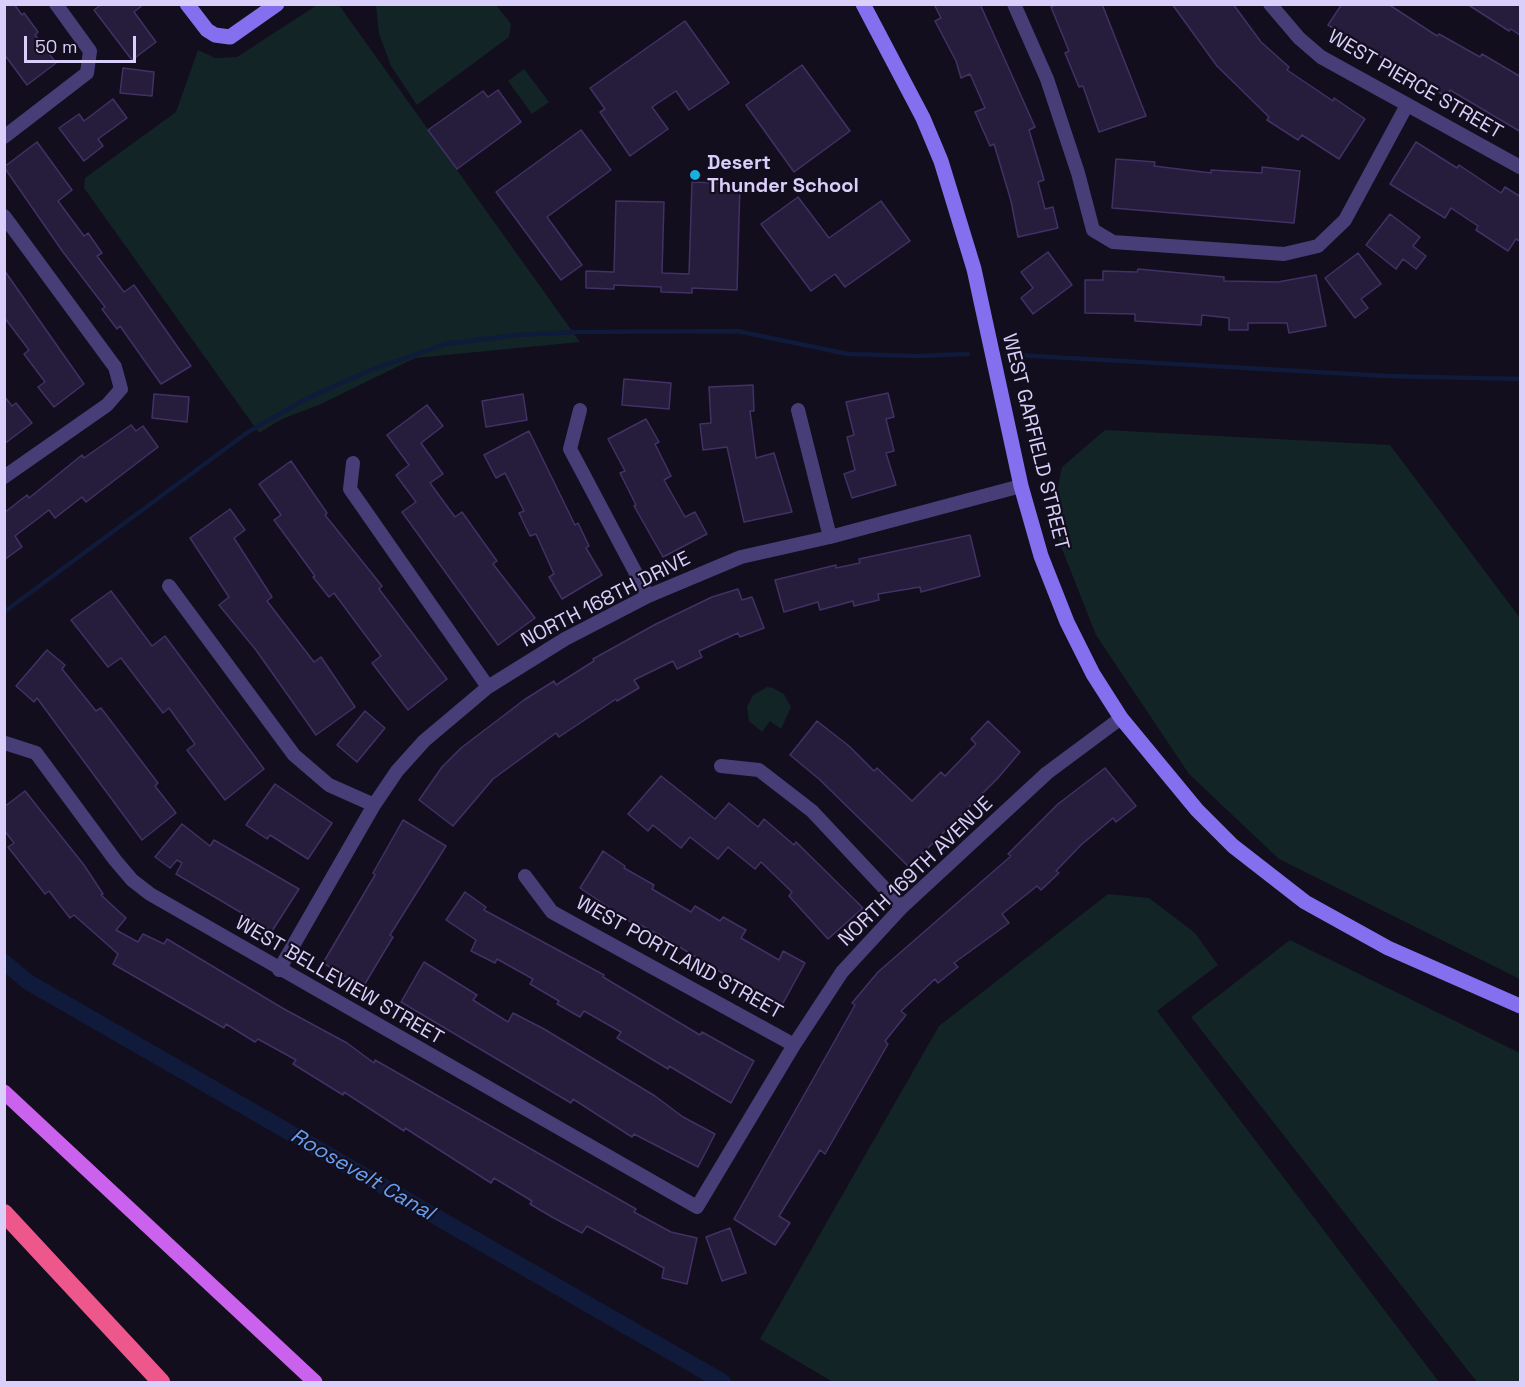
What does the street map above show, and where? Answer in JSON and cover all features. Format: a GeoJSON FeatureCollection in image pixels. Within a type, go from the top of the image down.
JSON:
{"type":"FeatureCollection","features":[{"type":"Feature","properties":{"kind":"highway"},"geometry":{"type":"LineString","coordinates":[[4,1213],[161,1383]]}},
{"type":"Feature","properties":{"kind":"main road"},"geometry":{"type":"LineString","coordinates":[[4,1092],[315,1383]]}},
{"type":"Feature","properties":{"kind":"street"},"geometry":{"type":"LineString","coordinates":[[4,137],[87,73],[90,51],[56,4]]}},
{"type":"Feature","properties":{"kind":"street"},"geometry":{"type":"LineString","coordinates":[[187,4],[207,30],[215,35],[230,37],[278,4]]}},
{"type":"Feature","properties":{"kind":"street","name":"WEST GARFIELD STREET"},"geometry":{"type":"LineString","coordinates":[[863,4],[923,118],[941,161],[974,269],[1021,486],[1041,556],[1067,622],[1093,674],[1121,718],[1173,784],[1204,817],[1233,846],[1305,902],[1388,948],[1521,1006]]}},
{"type":"Feature","properties":{"kind":"street"},"geometry":{"type":"LineString","coordinates":[[1014,4],[1047,79],[1078,173],[1093,230],[1113,242],[1284,254],[1318,246],[1345,220],[1407,105]]}},
{"type":"Feature","properties":{"kind":"street","name":"WEST PIERCE STREET"},"geometry":{"type":"LineString","coordinates":[[1270,4],[1299,38],[1321,57],[1521,167]]}},
{"type":"Feature","properties":{"kind":"street"},"geometry":{"type":"LineString","coordinates":[[4,216],[115,367],[121,389],[107,405],[4,477]]}},
{"type":"Feature","properties":{"kind":"street"},"geometry":{"type":"LineString","coordinates":[[580,410],[570,449],[648,596]]}},
{"type":"Feature","properties":{"kind":"street"},"geometry":{"type":"LineString","coordinates":[[798,410],[830,537]]}},
{"type":"Feature","properties":{"kind":"street"},"geometry":{"type":"LineString","coordinates":[[353,463],[350,489],[488,687]]}},
{"type":"Feature","properties":{"kind":"street","name":"NORTH 168TH DRIVE"},"geometry":{"type":"LineString","coordinates":[[279,970],[374,805],[397,771],[424,741],[488,687],[565,639],[648,596],[741,556],[830,537],[1021,486]]}},
{"type":"Feature","properties":{"kind":"street"},"geometry":{"type":"LineString","coordinates":[[169,586],[294,755],[328,785],[374,805]]}},
{"type":"Feature","properties":{"kind":"street","name":"NORTH 169TH AVENUE"},"geometry":{"type":"LineString","coordinates":[[698,1207],[794,1045],[842,972],[902,907],[1047,773],[1121,718]]}},
{"type":"Feature","properties":{"kind":"street","name":"WEST BELLEVIEW STREET"},"geometry":{"type":"LineString","coordinates":[[4,743],[36,753],[132,880],[150,894],[279,970],[698,1207]]}},
{"type":"Feature","properties":{"kind":"street"},"geometry":{"type":"LineString","coordinates":[[721,766],[759,770],[803,804],[902,907]]}},
{"type":"Feature","properties":{"kind":"street","name":"WEST PORTLAND STREET"},"geometry":{"type":"LineString","coordinates":[[525,876],[552,912],[794,1045]]}},
{"type":"Feature","properties":{"kind":"shaded area"},"geometry":{"type":"Polygon","coordinates":[[[317,5],[339,5],[580,342],[415,358],[319,405],[282,419],[259,433],[84,188],[85,178],[176,112],[198,50],[215,58],[237,57],[317,5]]]}},
{"type":"Feature","properties":{"kind":"shaded area"},"geometry":{"type":"Polygon","coordinates":[[[376,5],[496,5],[511,24],[509,37],[417,105],[391,66],[379,34],[376,5]]]}},
{"type":"Feature","properties":{"kind":"shaded area"},"geometry":{"type":"Polygon","coordinates":[[[524,69],[549,102],[532,114],[508,81],[524,69]]]}},
{"type":"Feature","properties":{"kind":"shaded area"},"geometry":{"type":"Polygon","coordinates":[[[1105,430],[1390,445],[1520,618],[1520,979],[1279,859],[1189,774],[1096,635],[1051,521],[1062,467],[1105,430]]]}},
{"type":"Feature","properties":{"kind":"shaded area"},"geometry":{"type":"Polygon","coordinates":[[[767,687],[784,694],[791,707],[781,729],[770,721],[762,732],[749,721],[747,707],[753,695],[767,687]]]}},
{"type":"Feature","properties":{"kind":"shaded area"},"geometry":{"type":"Polygon","coordinates":[[[1108,894],[1149,898],[1195,933],[1218,965],[1157,1011],[1439,1382],[833,1382],[760,1339],[939,1026],[1108,894]]]}},
{"type":"Feature","properties":{"kind":"shaded area"},"geometry":{"type":"Polygon","coordinates":[[[1290,940],[1520,1053],[1520,1382],[1477,1382],[1191,1017],[1290,940]]]}},
{"type":"Feature","properties":{"kind":"building"},"geometry":{"type":"Polygon","coordinates":[[[4,4],[14,4],[22,15],[24,13],[38,32],[35,35],[56,63],[27,85],[4,54],[4,4]]]}},
{"type":"Feature","properties":{"kind":"building"},"geometry":{"type":"Polygon","coordinates":[[[102,4],[144,4],[134,12],[156,42],[132,60],[94,10],[102,4]]]}},
{"type":"Feature","properties":{"kind":"building"},"geometry":{"type":"Polygon","coordinates":[[[934,4],[980,4],[1035,127],[1029,130],[1044,180],[1038,182],[1045,209],[1053,207],[1058,228],[1018,237],[1011,201],[994,144],[990,146],[975,112],[985,108],[970,74],[961,78],[956,61],[935,21],[941,18],[934,4]]]}},
{"type":"Feature","properties":{"kind":"building"},"geometry":{"type":"Polygon","coordinates":[[[1058,4],[1102,4],[1146,116],[1099,132],[1083,86],[1079,87],[1065,53],[1069,51],[1051,7],[1058,4]]]}},
{"type":"Feature","properties":{"kind":"building"},"geometry":{"type":"Polygon","coordinates":[[[1172,4],[1233,4],[1261,42],[1289,67],[1287,70],[1365,119],[1339,159],[1302,135],[1298,140],[1267,120],[1269,117],[1217,66],[1172,4]]]}},
{"type":"Feature","properties":{"kind":"building"},"geometry":{"type":"Polygon","coordinates":[[[1342,4],[1388,4],[1437,36],[1439,34],[1480,57],[1482,54],[1521,77],[1521,132],[1450,90],[1447,97],[1328,25],[1342,4]]]}},
{"type":"Feature","properties":{"kind":"building"},"geometry":{"type":"Polygon","coordinates":[[[1467,4],[1521,4],[1521,36],[1511,29],[1509,31],[1467,4]]]}},
{"type":"Feature","properties":{"kind":"building"},"geometry":{"type":"Polygon","coordinates":[[[685,21],[729,83],[689,110],[676,91],[652,107],[668,129],[630,156],[600,112],[605,109],[590,88],[685,21]]]}},
{"type":"Feature","properties":{"kind":"building"},"geometry":{"type":"Polygon","coordinates":[[[802,65],[850,131],[794,172],[746,105],[802,65]]]}},
{"type":"Feature","properties":{"kind":"building"},"geometry":{"type":"Polygon","coordinates":[[[123,68],[154,72],[152,96],[120,93],[123,68]]]}},
{"type":"Feature","properties":{"kind":"building"},"geometry":{"type":"Polygon","coordinates":[[[498,90],[521,122],[457,169],[428,130],[483,91],[488,97],[498,90]]]}},
{"type":"Feature","properties":{"kind":"building"},"geometry":{"type":"Polygon","coordinates":[[[113,99],[127,118],[98,139],[103,146],[84,161],[59,128],[79,114],[84,121],[113,99]]]}},
{"type":"Feature","properties":{"kind":"building"},"geometry":{"type":"Polygon","coordinates":[[[581,130],[611,170],[547,217],[582,265],[561,280],[496,192],[581,130]]]}},
{"type":"Feature","properties":{"kind":"building"},"geometry":{"type":"Polygon","coordinates":[[[37,142],[72,190],[58,201],[84,236],[88,233],[102,253],[97,256],[124,292],[134,285],[191,366],[161,384],[120,326],[117,329],[102,309],[105,307],[63,252],[4,167],[37,142]]]}},
{"type":"Feature","properties":{"kind":"building"},"geometry":{"type":"Polygon","coordinates":[[[1416,142],[1457,168],[1459,165],[1501,193],[1505,187],[1521,197],[1521,242],[1516,239],[1508,251],[1476,230],[1478,226],[1451,208],[1445,218],[1390,184],[1416,142]]]}},
{"type":"Feature","properties":{"kind":"building"},"geometry":{"type":"Polygon","coordinates":[[[1116,159],[1155,162],[1154,166],[1211,173],[1211,170],[1262,173],[1262,167],[1300,171],[1294,223],[1112,208],[1116,159]]]}},
{"type":"Feature","properties":{"kind":"building"},"geometry":{"type":"Polygon","coordinates":[[[692,182],[740,184],[737,290],[692,288],[692,293],[661,292],[661,287],[614,285],[614,289],[586,288],[586,271],[614,272],[616,201],[664,202],[662,273],[689,274],[692,182]]]}},
{"type":"Feature","properties":{"kind":"building"},"geometry":{"type":"Polygon","coordinates":[[[798,197],[829,238],[881,201],[910,241],[845,287],[835,274],[811,291],[761,224],[798,197]]]}},
{"type":"Feature","properties":{"kind":"building"},"geometry":{"type":"Polygon","coordinates":[[[1390,214],[1420,237],[1413,246],[1426,256],[1416,269],[1403,259],[1396,269],[1366,245],[1390,214]]]}},
{"type":"Feature","properties":{"kind":"building"},"geometry":{"type":"Polygon","coordinates":[[[1048,252],[1072,285],[1033,314],[1021,298],[1033,288],[1021,272],[1048,252]]]}},
{"type":"Feature","properties":{"kind":"building"},"geometry":{"type":"Polygon","coordinates":[[[1358,253],[1381,284],[1361,299],[1368,308],[1355,318],[1325,278],[1358,253]]]}},
{"type":"Feature","properties":{"kind":"building"},"geometry":{"type":"Polygon","coordinates":[[[1138,269],[1224,277],[1224,281],[1278,282],[1316,275],[1326,326],[1289,333],[1287,323],[1248,323],[1248,330],[1229,330],[1229,318],[1202,315],[1201,325],[1135,321],[1135,314],[1085,313],[1085,280],[1103,280],[1103,271],[1137,272],[1138,269]]]}},
{"type":"Feature","properties":{"kind":"building"},"geometry":{"type":"Polygon","coordinates":[[[4,270],[84,384],[54,407],[38,387],[45,382],[24,354],[29,350],[4,317],[4,270]]]}},
{"type":"Feature","properties":{"kind":"building"},"geometry":{"type":"Polygon","coordinates":[[[624,379],[671,383],[669,409],[622,405],[624,379]]]}},
{"type":"Feature","properties":{"kind":"building"},"geometry":{"type":"Polygon","coordinates":[[[753,385],[754,411],[750,411],[756,458],[774,453],[792,512],[744,522],[727,447],[703,450],[700,424],[711,423],[709,387],[753,385]]]}},
{"type":"Feature","properties":{"kind":"building"},"geometry":{"type":"Polygon","coordinates":[[[888,393],[894,417],[886,419],[894,451],[886,453],[896,485],[852,498],[844,474],[855,470],[847,437],[854,435],[846,402],[888,393]]]}},
{"type":"Feature","properties":{"kind":"building"},"geometry":{"type":"Polygon","coordinates":[[[154,394],[189,397],[187,422],[152,418],[154,394]]]}},
{"type":"Feature","properties":{"kind":"building"},"geometry":{"type":"Polygon","coordinates":[[[523,394],[527,420],[486,427],[482,401],[523,394]]]}},
{"type":"Feature","properties":{"kind":"building"},"geometry":{"type":"Polygon","coordinates":[[[4,396],[12,406],[16,403],[32,423],[4,444],[4,396]]]}},
{"type":"Feature","properties":{"kind":"building"},"geometry":{"type":"Polygon","coordinates":[[[427,405],[443,426],[421,443],[443,474],[430,483],[455,517],[462,512],[497,561],[493,564],[535,618],[498,645],[402,512],[416,502],[396,475],[409,465],[387,435],[427,405]]]}},
{"type":"Feature","properties":{"kind":"building"},"geometry":{"type":"Polygon","coordinates":[[[646,419],[659,442],[655,444],[671,476],[664,480],[685,517],[695,512],[707,534],[663,557],[634,506],[636,505],[620,473],[625,471],[608,439],[646,419]]]}},
{"type":"Feature","properties":{"kind":"building"},"geometry":{"type":"Polygon","coordinates":[[[131,425],[136,431],[143,426],[158,447],[86,502],[82,497],[55,518],[49,510],[15,536],[22,547],[4,560],[4,513],[27,495],[29,498],[82,455],[84,458],[131,425]]]}},
{"type":"Feature","properties":{"kind":"building"},"geometry":{"type":"Polygon","coordinates":[[[529,431],[575,525],[578,523],[589,546],[586,548],[602,575],[562,599],[549,577],[554,574],[536,534],[530,536],[519,513],[524,511],[505,473],[496,478],[484,455],[529,431]]]}},
{"type":"Feature","properties":{"kind":"building"},"geometry":{"type":"Polygon","coordinates":[[[291,461],[327,513],[325,515],[382,586],[379,589],[447,679],[408,710],[372,663],[381,656],[334,593],[329,597],[313,577],[315,576],[274,520],[281,515],[259,484],[291,461]]]}},
{"type":"Feature","properties":{"kind":"building"},"geometry":{"type":"Polygon","coordinates":[[[230,509],[245,530],[234,538],[272,597],[267,601],[314,662],[321,657],[355,707],[316,735],[256,650],[219,605],[229,597],[190,538],[230,509]]]}},
{"type":"Feature","properties":{"kind":"building"},"geometry":{"type":"Polygon","coordinates":[[[970,535],[980,576],[921,592],[920,587],[878,594],[879,600],[854,606],[853,601],[820,610],[818,602],[784,612],[775,580],[836,565],[836,568],[860,563],[859,559],[970,535]]]}},
{"type":"Feature","properties":{"kind":"building"},"geometry":{"type":"Polygon","coordinates":[[[738,589],[742,600],[752,597],[764,628],[740,637],[738,633],[699,651],[702,657],[677,669],[673,661],[634,680],[639,688],[617,701],[616,699],[559,737],[556,733],[493,779],[453,826],[419,800],[442,767],[461,748],[524,700],[554,681],[556,685],[594,661],[593,659],[656,624],[712,597],[738,589]]]}},
{"type":"Feature","properties":{"kind":"building"},"geometry":{"type":"Polygon","coordinates":[[[111,591],[152,646],[165,636],[264,769],[225,800],[187,750],[195,744],[169,708],[163,713],[121,658],[108,667],[71,620],[111,591]]]}},
{"type":"Feature","properties":{"kind":"building"},"geometry":{"type":"Polygon","coordinates":[[[47,650],[65,665],[62,669],[96,711],[101,708],[158,783],[155,786],[176,813],[142,840],[37,698],[34,702],[16,686],[47,650]]]}},
{"type":"Feature","properties":{"kind":"building"},"geometry":{"type":"Polygon","coordinates":[[[365,711],[385,728],[357,762],[337,745],[365,711]]]}},
{"type":"Feature","properties":{"kind":"building"},"geometry":{"type":"Polygon","coordinates":[[[817,721],[849,746],[874,771],[877,768],[912,801],[941,772],[945,776],[976,744],[971,739],[988,721],[1020,752],[998,778],[909,867],[819,779],[790,755],[817,721]]]}},
{"type":"Feature","properties":{"kind":"building"},"geometry":{"type":"Polygon","coordinates":[[[1105,768],[1136,806],[1116,822],[1113,818],[1081,845],[1056,871],[1059,873],[1041,890],[1037,886],[1002,914],[1009,923],[954,963],[958,967],[938,983],[935,979],[901,1011],[906,1015],[885,1041],[888,1044],[825,1154],[820,1150],[779,1216],[790,1223],[775,1245],[734,1219],[855,1005],[852,1003],[878,972],[1011,856],[1008,854],[1058,804],[1105,768]]]}},
{"type":"Feature","properties":{"kind":"building"},"geometry":{"type":"Polygon","coordinates":[[[661,776],[715,819],[729,803],[758,827],[764,819],[794,845],[796,842],[863,908],[828,939],[789,896],[792,892],[761,862],[755,869],[728,847],[718,859],[690,837],[681,848],[653,825],[648,831],[628,814],[661,776]]]}},
{"type":"Feature","properties":{"kind":"building"},"geometry":{"type":"Polygon","coordinates":[[[275,784],[332,823],[308,859],[270,835],[267,839],[246,825],[275,784]]]}},
{"type":"Feature","properties":{"kind":"building"},"geometry":{"type":"Polygon","coordinates":[[[25,791],[84,865],[103,894],[101,895],[126,918],[116,930],[138,942],[143,934],[164,944],[167,939],[284,1009],[347,1043],[374,1063],[375,1060],[636,1209],[634,1212],[671,1232],[697,1238],[687,1284],[662,1278],[664,1268],[587,1226],[582,1233],[530,1204],[532,1201],[494,1178],[491,1183],[405,1128],[404,1131],[344,1092],[343,1095],[293,1064],[296,1060],[258,1039],[255,1042],[226,1024],[224,1028],[113,964],[118,954],[74,915],[70,918],[49,891],[45,894],[8,847],[14,843],[4,830],[4,807],[25,791]]]}},
{"type":"Feature","properties":{"kind":"building"},"geometry":{"type":"Polygon","coordinates":[[[403,820],[446,846],[390,935],[393,937],[363,987],[323,963],[375,875],[373,873],[403,820]]]}},
{"type":"Feature","properties":{"kind":"building"},"geometry":{"type":"Polygon","coordinates":[[[182,824],[210,846],[214,840],[299,889],[272,931],[176,874],[182,863],[177,860],[170,868],[155,857],[182,824]]]}},
{"type":"Feature","properties":{"kind":"building"},"geometry":{"type":"Polygon","coordinates":[[[603,851],[625,866],[624,868],[654,885],[652,889],[691,912],[695,906],[720,921],[723,917],[746,930],[741,938],[779,960],[783,951],[805,963],[782,1005],[752,991],[663,937],[633,921],[632,923],[580,888],[603,851]]]}},
{"type":"Feature","properties":{"kind":"building"},"geometry":{"type":"Polygon","coordinates":[[[465,892],[486,907],[484,910],[604,975],[603,977],[700,1035],[702,1032],[754,1061],[731,1103],[617,1038],[621,1032],[584,1011],[580,1017],[557,1004],[559,1001],[530,984],[533,979],[497,959],[495,963],[471,951],[476,940],[446,920],[465,892]]]}},
{"type":"Feature","properties":{"kind":"building"},"geometry":{"type":"Polygon","coordinates":[[[424,962],[477,995],[473,1000],[508,1022],[513,1013],[544,1029],[655,1096],[683,1117],[715,1134],[698,1167],[634,1134],[632,1137],[573,1099],[571,1103],[401,1002],[424,962]]]}},
{"type":"Feature","properties":{"kind":"building"},"geometry":{"type":"Polygon","coordinates":[[[730,1228],[746,1273],[722,1281],[706,1237],[730,1228]]]}},
{"type":"Feature","properties":{"kind":"waterway"},"geometry":{"type":"LineString","coordinates":[[4,612],[248,432],[306,399],[366,372],[445,344],[517,335],[576,332],[737,331],[848,354],[917,356],[968,354]]}},
{"type":"Feature","properties":{"kind":"waterway"},"geometry":{"type":"LineString","coordinates":[[1016,355],[1387,376],[1520,379]]}},
{"type":"Feature","properties":{"kind":"waterway","name":"Roosevelt Canal"},"geometry":{"type":"LineString","coordinates":[[4,962],[28,982],[723,1382]]}},
{"type":"Feature","properties":{"kind":"place","name":"Desert Thunder School"},"geometry":{"type":"Point","coordinates":[695,175]}}]}
